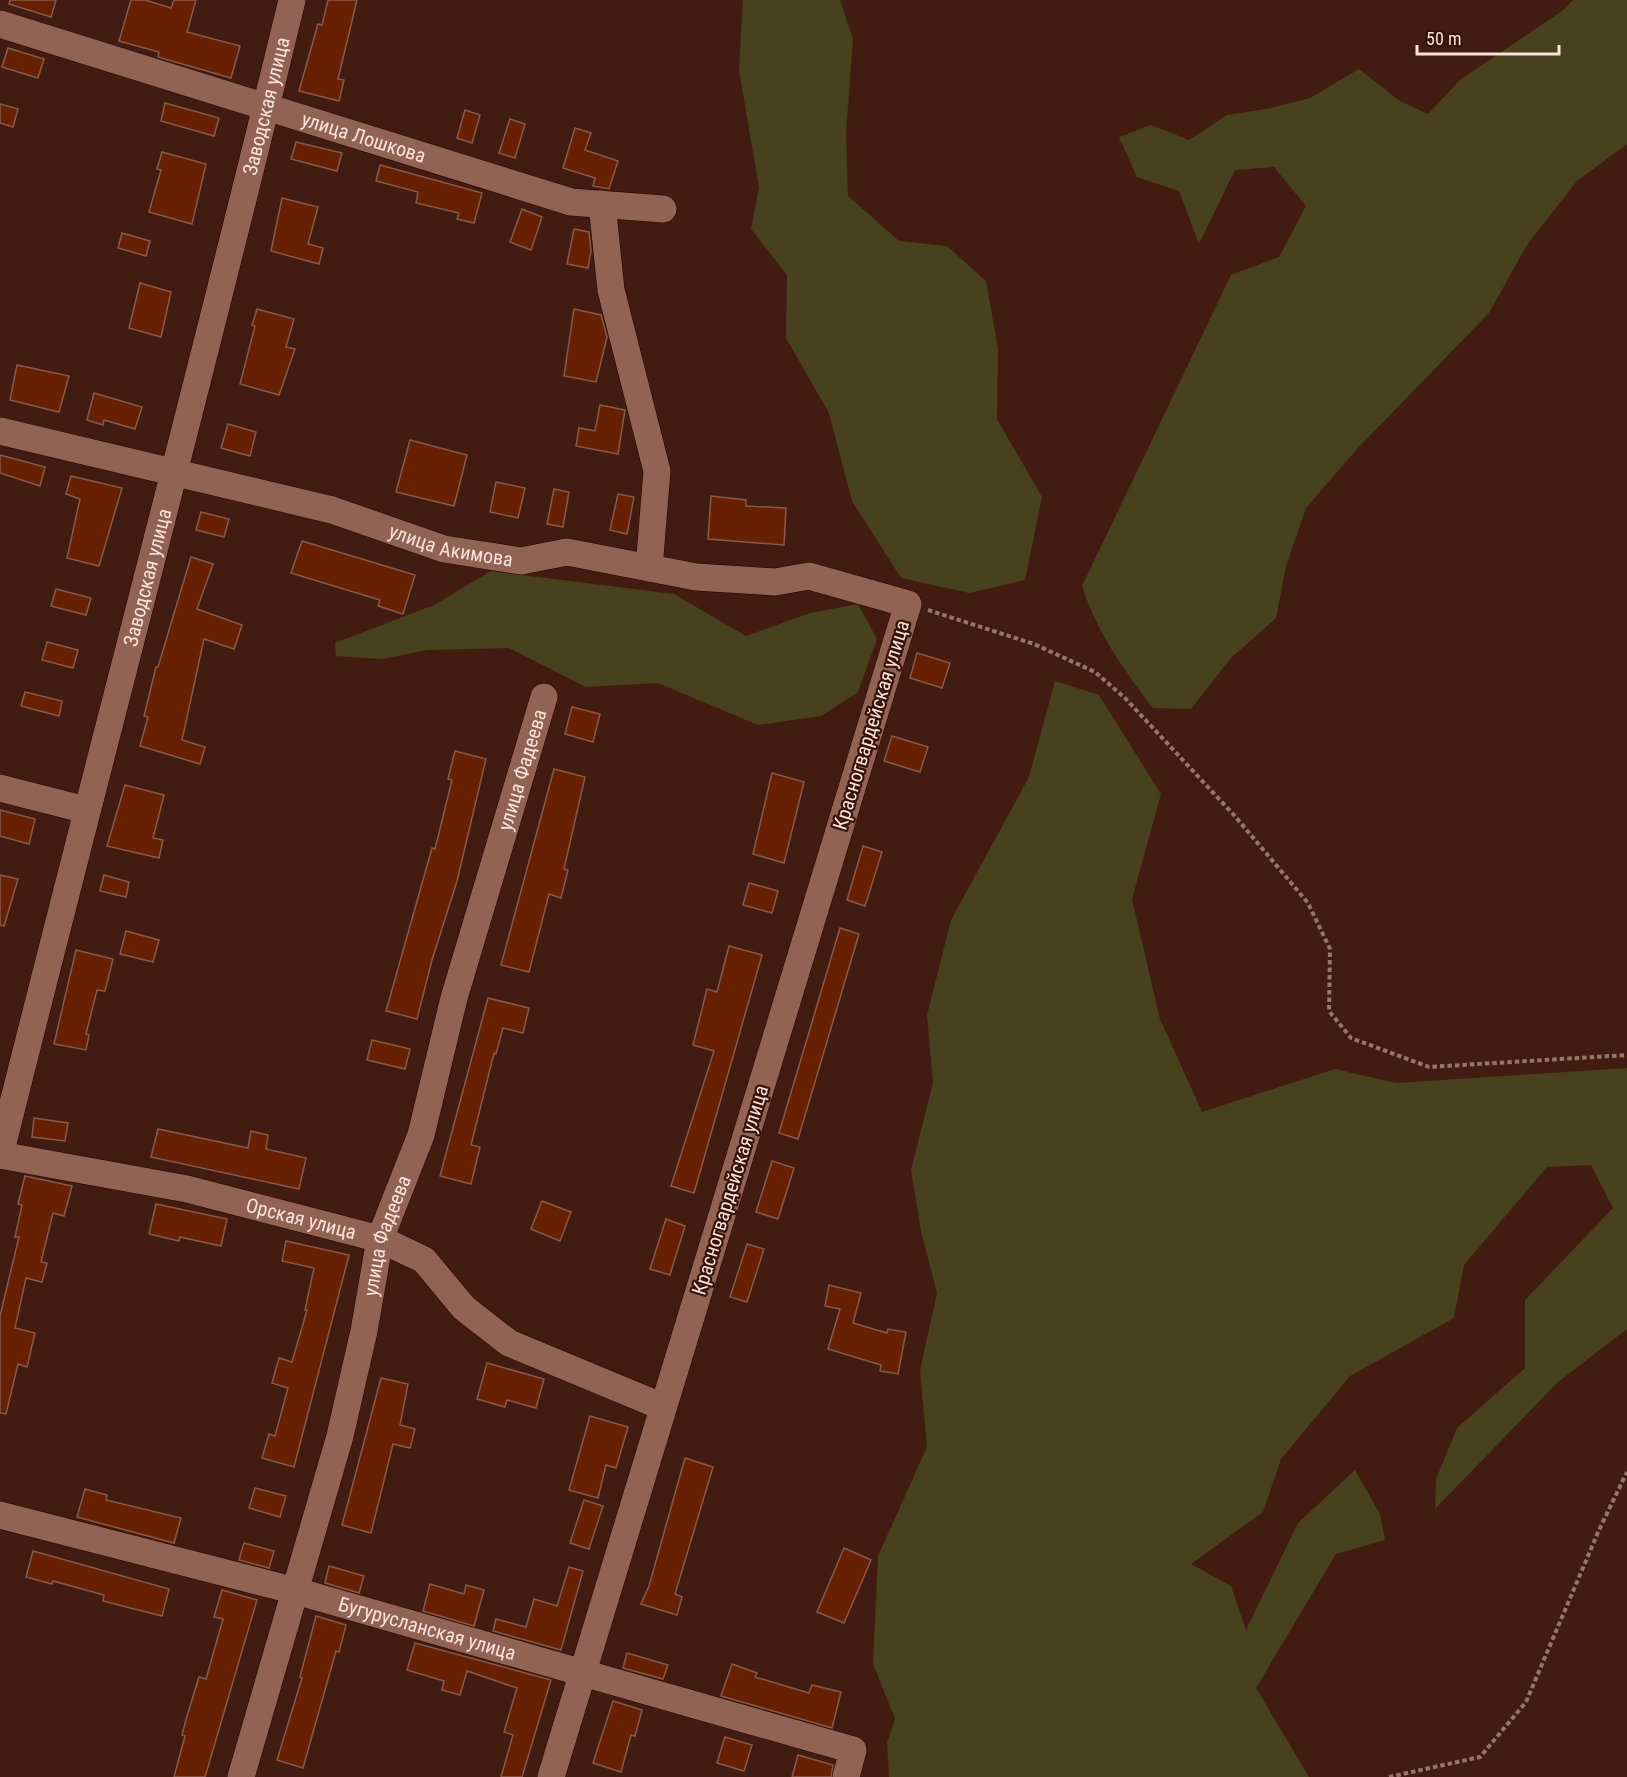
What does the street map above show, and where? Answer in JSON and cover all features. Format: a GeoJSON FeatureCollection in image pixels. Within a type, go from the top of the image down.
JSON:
{"type":"FeatureCollection","features":[{"type":"Feature","properties":{"kind":"street","name":"Заводская улица"},"geometry":{"type":"LineString","coordinates":[[0,1155],[86,810],[175,475],[292,0]]}},
{"type":"Feature","properties":{"kind":"street","name":"улица Лошкова"},"geometry":{"type":"LineString","coordinates":[[0,24],[571,202],[663,209]]}},
{"type":"Feature","properties":{"kind":"street"},"geometry":{"type":"LineString","coordinates":[[602,204],[611,290],[657,471],[650,568]]}},
{"type":"Feature","properties":{"kind":"street","name":"улица Акимова"},"geometry":{"type":"LineString","coordinates":[[0,431],[175,475],[332,510],[444,549],[521,561],[567,552],[696,578],[775,582],[809,576],[908,604]]}},
{"type":"Feature","properties":{"kind":"street","name":"Красногвардейская улица"},"geometry":{"type":"LineString","coordinates":[[551,1777],[908,604]]}},
{"type":"Feature","properties":{"kind":"street","name":"улица Фадеева"},"geometry":{"type":"LineString","coordinates":[[241,1777],[340,1436],[364,1331],[380,1239],[421,1135],[454,998],[544,697]]}},
{"type":"Feature","properties":{"kind":"street"},"geometry":{"type":"LineString","coordinates":[[0,788],[86,810]]}},
{"type":"Feature","properties":{"kind":"street","name":"Орская улица"},"geometry":{"type":"LineString","coordinates":[[0,1155],[187,1189],[380,1239],[424,1260],[464,1308],[509,1343],[663,1407]]}},
{"type":"Feature","properties":{"kind":"street","name":"Бугурусланская улица"},"geometry":{"type":"LineString","coordinates":[[0,1515],[296,1591],[853,1750],[846,1777]]}},
{"type":"Feature","properties":{"kind":"path"},"geometry":{"type":"LineString","coordinates":[[908,604],[1034,644],[1095,672],[1125,698],[1234,815],[1308,903],[1330,949],[1329,1011],[1351,1038],[1429,1067],[1627,1055]]}},
{"type":"Feature","properties":{"kind":"path"},"geometry":{"type":"LineString","coordinates":[[1389,1777],[1480,1757],[1526,1702],[1599,1530],[1627,1472]]}},
{"type":"Feature","properties":{"kind":"shaded area"},"geometry":{"type":"Polygon","coordinates":[[[743,0],[840,0],[853,39],[846,133],[848,196],[899,241],[947,246],[986,281],[998,349],[997,419],[1042,497],[1025,580],[969,593],[901,578],[852,501],[829,413],[786,338],[787,275],[751,229],[759,188],[739,70],[743,0]]]}},
{"type":"Feature","properties":{"kind":"shaded area"},"geometry":{"type":"Polygon","coordinates":[[[1573,0],[1627,0],[1627,144],[1577,181],[1527,245],[1489,313],[1356,450],[1306,508],[1286,566],[1276,618],[1231,658],[1191,709],[1153,708],[1103,635],[1082,586],[1231,275],[1279,257],[1306,206],[1274,167],[1235,170],[1199,244],[1179,191],[1137,177],[1119,137],[1151,125],[1189,140],[1227,115],[1271,108],[1310,98],[1359,69],[1400,101],[1428,114],[1461,79],[1562,11],[1573,0]]]}},
{"type":"Feature","properties":{"kind":"shaded area"},"geometry":{"type":"Polygon","coordinates":[[[491,571],[674,594],[746,636],[810,613],[858,604],[877,639],[858,692],[821,716],[758,725],[658,683],[586,687],[509,648],[428,650],[382,659],[336,656],[335,643],[434,605],[491,571]]]}},
{"type":"Feature","properties":{"kind":"shaded area"},"geometry":{"type":"Polygon","coordinates":[[[1055,681],[1099,695],[1161,794],[1132,899],[1160,1019],[1202,1112],[1335,1069],[1396,1083],[1627,1068],[1627,1329],[1558,1382],[1435,1509],[1436,1479],[1457,1428],[1525,1368],[1525,1300],[1613,1208],[1591,1165],[1547,1167],[1464,1265],[1454,1318],[1350,1376],[1281,1459],[1263,1512],[1191,1564],[1231,1586],[1246,1630],[1298,1523],[1355,1470],[1380,1514],[1385,1540],[1336,1554],[1256,1688],[1309,1777],[889,1777],[887,1743],[895,1719],[873,1664],[878,1556],[927,1447],[920,1370],[937,1293],[921,1231],[911,1170],[933,1083],[927,1015],[951,920],[1029,777],[1055,681]]]}},
{"type":"Feature","properties":{"kind":"building"},"geometry":{"type":"Polygon","coordinates":[[[10,0],[56,0],[51,17],[9,4],[10,0]]]}},
{"type":"Feature","properties":{"kind":"building"},"geometry":{"type":"Polygon","coordinates":[[[131,0],[145,0],[171,8],[174,0],[196,0],[187,32],[240,46],[231,78],[158,57],[159,52],[119,41],[131,0]]]}},
{"type":"Feature","properties":{"kind":"building"},"geometry":{"type":"Polygon","coordinates":[[[328,0],[357,0],[338,79],[344,80],[339,101],[299,91],[318,24],[322,25],[328,0]]]}},
{"type":"Feature","properties":{"kind":"building"},"geometry":{"type":"Polygon","coordinates":[[[8,48],[44,59],[38,78],[2,67],[8,48]]]}},
{"type":"Feature","properties":{"kind":"building"},"geometry":{"type":"Polygon","coordinates":[[[165,103],[219,118],[214,136],[161,121],[165,103]]]}},
{"type":"Feature","properties":{"kind":"building"},"geometry":{"type":"Polygon","coordinates":[[[0,104],[18,109],[13,127],[0,123],[0,104]]]}},
{"type":"Feature","properties":{"kind":"building"},"geometry":{"type":"Polygon","coordinates":[[[465,110],[480,115],[472,143],[457,138],[465,110]]]}},
{"type":"Feature","properties":{"kind":"building"},"geometry":{"type":"Polygon","coordinates":[[[510,119],[525,124],[515,158],[499,153],[510,119]]]}},
{"type":"Feature","properties":{"kind":"building"},"geometry":{"type":"Polygon","coordinates":[[[575,128],[591,133],[585,150],[618,161],[609,189],[593,186],[595,178],[563,168],[575,128]]]}},
{"type":"Feature","properties":{"kind":"building"},"geometry":{"type":"Polygon","coordinates":[[[296,142],[342,153],[337,171],[291,159],[296,142]]]}},
{"type":"Feature","properties":{"kind":"building"},"geometry":{"type":"Polygon","coordinates":[[[162,152],[206,164],[192,224],[149,212],[161,170],[157,169],[162,152]]]}},
{"type":"Feature","properties":{"kind":"building"},"geometry":{"type":"Polygon","coordinates":[[[380,165],[482,193],[474,223],[457,219],[459,213],[416,203],[418,192],[376,181],[380,165]]]}},
{"type":"Feature","properties":{"kind":"building"},"geometry":{"type":"Polygon","coordinates":[[[282,198],[318,207],[308,244],[323,248],[319,264],[271,251],[282,198]]]}},
{"type":"Feature","properties":{"kind":"building"},"geometry":{"type":"Polygon","coordinates":[[[522,209],[542,217],[531,250],[510,242],[522,209]]]}},
{"type":"Feature","properties":{"kind":"building"},"geometry":{"type":"Polygon","coordinates":[[[574,229],[589,232],[591,251],[588,268],[567,264],[574,229]]]}},
{"type":"Feature","properties":{"kind":"building"},"geometry":{"type":"Polygon","coordinates":[[[122,233],[150,241],[146,256],[118,248],[122,233]]]}},
{"type":"Feature","properties":{"kind":"building"},"geometry":{"type":"Polygon","coordinates":[[[140,283],[171,292],[161,337],[129,328],[140,283]]]}},
{"type":"Feature","properties":{"kind":"building"},"geometry":{"type":"Polygon","coordinates":[[[257,309],[294,319],[286,347],[295,349],[279,395],[240,384],[255,326],[252,325],[257,309]]]}},
{"type":"Feature","properties":{"kind":"building"},"geometry":{"type":"Polygon","coordinates":[[[574,309],[601,315],[607,337],[596,382],[564,376],[574,309]]]}},
{"type":"Feature","properties":{"kind":"building"},"geometry":{"type":"Polygon","coordinates":[[[17,365],[69,376],[59,412],[10,400],[17,365]]]}},
{"type":"Feature","properties":{"kind":"building"},"geometry":{"type":"Polygon","coordinates":[[[94,393],[142,407],[135,429],[104,420],[103,425],[87,420],[94,393]]]}},
{"type":"Feature","properties":{"kind":"building"},"geometry":{"type":"Polygon","coordinates":[[[600,405],[625,410],[618,454],[576,446],[579,428],[595,431],[600,405]]]}},
{"type":"Feature","properties":{"kind":"building"},"geometry":{"type":"Polygon","coordinates":[[[228,424],[256,432],[250,456],[221,448],[228,424]]]}},
{"type":"Feature","properties":{"kind":"building"},"geometry":{"type":"Polygon","coordinates":[[[410,440],[467,455],[454,506],[396,492],[410,440]]]}},
{"type":"Feature","properties":{"kind":"building"},"geometry":{"type":"Polygon","coordinates":[[[0,455],[45,467],[40,486],[0,473],[0,455]]]}},
{"type":"Feature","properties":{"kind":"building"},"geometry":{"type":"Polygon","coordinates":[[[71,476],[122,488],[99,566],[67,558],[80,499],[66,494],[71,476]]]}},
{"type":"Feature","properties":{"kind":"building"},"geometry":{"type":"Polygon","coordinates":[[[496,482],[525,488],[518,518],[490,512],[496,482]]]}},
{"type":"Feature","properties":{"kind":"building"},"geometry":{"type":"Polygon","coordinates":[[[554,489],[569,492],[563,527],[547,524],[554,489]]]}},
{"type":"Feature","properties":{"kind":"building"},"geometry":{"type":"Polygon","coordinates":[[[618,494],[634,497],[627,534],[610,530],[618,494]]]}},
{"type":"Feature","properties":{"kind":"building"},"geometry":{"type":"Polygon","coordinates":[[[711,496],[746,500],[746,506],[786,508],[784,545],[708,539],[711,496]]]}},
{"type":"Feature","properties":{"kind":"building"},"geometry":{"type":"Polygon","coordinates":[[[201,512],[229,519],[224,537],[196,530],[201,512]]]}},
{"type":"Feature","properties":{"kind":"building"},"geometry":{"type":"Polygon","coordinates":[[[302,541],[415,575],[403,614],[378,606],[380,600],[291,573],[302,541]]]}},
{"type":"Feature","properties":{"kind":"building"},"geometry":{"type":"Polygon","coordinates":[[[191,557],[213,564],[197,609],[242,625],[234,649],[204,639],[182,740],[205,747],[200,764],[140,746],[148,717],[144,716],[156,667],[158,667],[191,557]]]}},
{"type":"Feature","properties":{"kind":"building"},"geometry":{"type":"Polygon","coordinates":[[[56,589],[91,598],[86,615],[51,606],[56,589]]]}},
{"type":"Feature","properties":{"kind":"building"},"geometry":{"type":"Polygon","coordinates":[[[47,642],[78,650],[73,668],[42,660],[47,642]]]}},
{"type":"Feature","properties":{"kind":"building"},"geometry":{"type":"Polygon","coordinates":[[[917,653],[950,663],[942,688],[910,678],[917,653]]]}},
{"type":"Feature","properties":{"kind":"building"},"geometry":{"type":"Polygon","coordinates":[[[25,692],[62,701],[59,716],[21,706],[25,692]]]}},
{"type":"Feature","properties":{"kind":"building"},"geometry":{"type":"Polygon","coordinates":[[[572,707],[600,714],[593,742],[565,734],[572,707]]]}},
{"type":"Feature","properties":{"kind":"building"},"geometry":{"type":"Polygon","coordinates":[[[892,736],[928,747],[920,772],[884,761],[892,736]]]}},
{"type":"Feature","properties":{"kind":"building"},"geometry":{"type":"Polygon","coordinates":[[[455,751],[486,759],[457,881],[432,960],[417,1019],[386,1011],[432,848],[435,849],[452,780],[448,779],[455,751]]]}},
{"type":"Feature","properties":{"kind":"building"},"geometry":{"type":"Polygon","coordinates":[[[554,769],[585,777],[564,869],[568,870],[561,898],[549,894],[529,972],[501,965],[554,769]]]}},
{"type":"Feature","properties":{"kind":"building"},"geometry":{"type":"Polygon","coordinates":[[[772,773],[804,782],[784,863],[753,854],[772,773]]]}},
{"type":"Feature","properties":{"kind":"building"},"geometry":{"type":"Polygon","coordinates":[[[125,785],[164,795],[153,838],[163,840],[159,858],[107,846],[125,785]]]}},
{"type":"Feature","properties":{"kind":"building"},"geometry":{"type":"Polygon","coordinates":[[[0,810],[35,819],[29,844],[0,836],[0,810]]]}},
{"type":"Feature","properties":{"kind":"building"},"geometry":{"type":"Polygon","coordinates":[[[863,846],[882,852],[865,906],[847,900],[863,846]]]}},
{"type":"Feature","properties":{"kind":"building"},"geometry":{"type":"Polygon","coordinates":[[[0,875],[18,879],[4,926],[0,925],[0,875]]]}},
{"type":"Feature","properties":{"kind":"building"},"geometry":{"type":"Polygon","coordinates":[[[104,875],[129,882],[126,897],[100,891],[104,875]]]}},
{"type":"Feature","properties":{"kind":"building"},"geometry":{"type":"Polygon","coordinates":[[[749,883],[778,891],[772,913],[743,905],[749,883]]]}},
{"type":"Feature","properties":{"kind":"building"},"geometry":{"type":"Polygon","coordinates":[[[840,928],[859,934],[798,1139],[779,1133],[840,928]]]}},
{"type":"Feature","properties":{"kind":"building"},"geometry":{"type":"Polygon","coordinates":[[[126,931],[159,940],[153,962],[120,954],[126,931]]]}},
{"type":"Feature","properties":{"kind":"building"},"geometry":{"type":"Polygon","coordinates":[[[729,946],[762,955],[694,1193],[671,1186],[714,1051],[693,1045],[707,989],[717,992],[729,946]]]}},
{"type":"Feature","properties":{"kind":"building"},"geometry":{"type":"Polygon","coordinates":[[[76,950],[113,959],[105,991],[97,990],[86,1034],[89,1035],[86,1050],[54,1044],[76,950]]]}},
{"type":"Feature","properties":{"kind":"building"},"geometry":{"type":"Polygon","coordinates":[[[488,998],[529,1008],[523,1033],[503,1028],[496,1054],[494,1053],[471,1145],[480,1147],[471,1184],[440,1176],[488,998]]]}},
{"type":"Feature","properties":{"kind":"building"},"geometry":{"type":"Polygon","coordinates":[[[372,1040],[410,1049],[405,1069],[367,1060],[372,1040]]]}},
{"type":"Feature","properties":{"kind":"building"},"geometry":{"type":"Polygon","coordinates":[[[34,1118],[68,1123],[65,1141],[32,1137],[34,1118]]]}},
{"type":"Feature","properties":{"kind":"building"},"geometry":{"type":"Polygon","coordinates":[[[158,1129],[248,1148],[251,1131],[268,1135],[266,1149],[306,1158],[299,1189],[151,1157],[158,1129]]]}},
{"type":"Feature","properties":{"kind":"building"},"geometry":{"type":"Polygon","coordinates":[[[772,1161],[794,1168],[778,1219],[756,1212],[772,1161]]]}},
{"type":"Feature","properties":{"kind":"building"},"geometry":{"type":"Polygon","coordinates":[[[25,1176],[72,1186],[64,1216],[53,1213],[41,1262],[47,1263],[42,1282],[26,1278],[15,1328],[35,1333],[27,1367],[18,1364],[6,1414],[0,1413],[0,1316],[19,1237],[15,1237],[22,1205],[18,1204],[25,1176]]]}},
{"type":"Feature","properties":{"kind":"building"},"geometry":{"type":"Polygon","coordinates":[[[542,1201],[571,1212],[560,1241],[531,1229],[542,1201]]]}},
{"type":"Feature","properties":{"kind":"building"},"geometry":{"type":"Polygon","coordinates":[[[156,1204],[227,1219],[221,1246],[180,1237],[179,1241],[149,1234],[156,1204]]]}},
{"type":"Feature","properties":{"kind":"building"},"geometry":{"type":"Polygon","coordinates":[[[666,1219],[685,1226],[670,1275],[650,1269],[666,1219]]]}},
{"type":"Feature","properties":{"kind":"building"},"geometry":{"type":"Polygon","coordinates":[[[286,1241],[349,1255],[294,1467],[262,1458],[269,1434],[275,1436],[288,1388],[272,1383],[279,1358],[292,1362],[307,1310],[305,1310],[314,1268],[282,1261],[286,1241]]]}},
{"type":"Feature","properties":{"kind":"building"},"geometry":{"type":"Polygon","coordinates":[[[747,1244],[764,1249],[747,1302],[730,1297],[747,1244]]]}},
{"type":"Feature","properties":{"kind":"building"},"geometry":{"type":"Polygon","coordinates":[[[829,1285],[861,1293],[853,1323],[887,1333],[888,1329],[906,1332],[898,1374],[880,1371],[881,1365],[828,1349],[840,1309],[825,1306],[829,1285]]]}},
{"type":"Feature","properties":{"kind":"building"},"geometry":{"type":"Polygon","coordinates":[[[487,1363],[544,1379],[536,1408],[507,1400],[505,1407],[477,1399],[487,1363]]]}},
{"type":"Feature","properties":{"kind":"building"},"geometry":{"type":"Polygon","coordinates":[[[381,1378],[408,1384],[400,1425],[415,1429],[410,1448],[393,1444],[371,1533],[342,1525],[381,1378]]]}},
{"type":"Feature","properties":{"kind":"building"},"geometry":{"type":"Polygon","coordinates":[[[590,1416],[628,1427],[616,1468],[606,1465],[598,1498],[569,1490],[590,1416]]]}},
{"type":"Feature","properties":{"kind":"building"},"geometry":{"type":"Polygon","coordinates":[[[685,1458],[713,1467],[675,1594],[682,1597],[677,1615],[641,1604],[649,1586],[685,1458]]]}},
{"type":"Feature","properties":{"kind":"building"},"geometry":{"type":"Polygon","coordinates":[[[255,1488],[286,1496],[280,1517],[249,1508],[255,1488]]]}},
{"type":"Feature","properties":{"kind":"building"},"geometry":{"type":"Polygon","coordinates":[[[85,1489],[107,1495],[106,1500],[181,1518],[174,1543],[77,1517],[85,1489]]]}},
{"type":"Feature","properties":{"kind":"building"},"geometry":{"type":"Polygon","coordinates":[[[584,1500],[603,1506],[589,1549],[570,1543],[584,1500]]]}},
{"type":"Feature","properties":{"kind":"building"},"geometry":{"type":"Polygon","coordinates":[[[244,1543],[274,1551],[269,1568],[239,1560],[244,1543]]]}},
{"type":"Feature","properties":{"kind":"building"},"geometry":{"type":"Polygon","coordinates":[[[844,1548],[871,1560],[844,1623],[817,1612],[844,1548]]]}},
{"type":"Feature","properties":{"kind":"building"},"geometry":{"type":"Polygon","coordinates":[[[33,1551],[169,1589],[162,1616],[103,1601],[104,1595],[53,1581],[52,1584],[26,1577],[33,1551]]]}},
{"type":"Feature","properties":{"kind":"building"},"geometry":{"type":"Polygon","coordinates":[[[329,1566],[364,1576],[359,1593],[325,1583],[329,1566]]]}},
{"type":"Feature","properties":{"kind":"building"},"geometry":{"type":"Polygon","coordinates":[[[569,1567],[583,1571],[561,1650],[493,1631],[496,1619],[526,1627],[534,1599],[557,1606],[569,1567]]]}},
{"type":"Feature","properties":{"kind":"building"},"geometry":{"type":"Polygon","coordinates":[[[430,1584],[464,1594],[466,1585],[484,1590],[474,1626],[423,1611],[430,1584]]]}},
{"type":"Feature","properties":{"kind":"building"},"geometry":{"type":"Polygon","coordinates":[[[222,1590],[257,1600],[205,1777],[174,1777],[185,1736],[182,1735],[199,1677],[206,1679],[223,1619],[214,1617],[222,1590]]]}},
{"type":"Feature","properties":{"kind":"building"},"geometry":{"type":"Polygon","coordinates":[[[316,1616],[346,1625],[339,1652],[336,1651],[303,1768],[277,1760],[302,1678],[300,1677],[316,1616]]]}},
{"type":"Feature","properties":{"kind":"building"},"geometry":{"type":"Polygon","coordinates":[[[415,1643],[551,1680],[522,1777],[501,1777],[513,1735],[504,1732],[517,1688],[467,1671],[460,1695],[442,1690],[444,1681],[407,1670],[415,1643]]]}},
{"type":"Feature","properties":{"kind":"building"},"geometry":{"type":"Polygon","coordinates":[[[627,1653],[668,1665],[663,1679],[623,1668],[627,1653]]]}},
{"type":"Feature","properties":{"kind":"building"},"geometry":{"type":"Polygon","coordinates":[[[732,1664],[757,1673],[755,1677],[809,1693],[812,1685],[841,1692],[832,1728],[721,1696],[732,1664]]]}},
{"type":"Feature","properties":{"kind":"building"},"geometry":{"type":"Polygon","coordinates":[[[613,1701],[642,1710],[635,1736],[631,1735],[621,1772],[593,1763],[613,1701]]]}},
{"type":"Feature","properties":{"kind":"building"},"geometry":{"type":"Polygon","coordinates":[[[725,1737],[752,1745],[744,1771],[717,1763],[725,1737]]]}},
{"type":"Feature","properties":{"kind":"building"},"geometry":{"type":"Polygon","coordinates":[[[798,1755],[833,1765],[831,1777],[792,1777],[798,1755]]]}}]}
